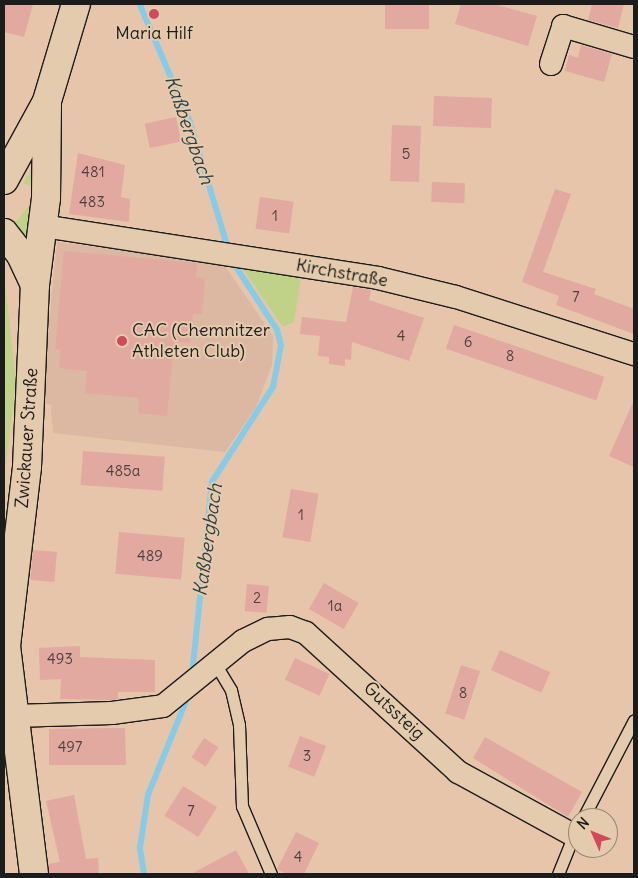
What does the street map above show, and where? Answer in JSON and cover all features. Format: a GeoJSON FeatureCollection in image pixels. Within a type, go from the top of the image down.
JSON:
{"type":"FeatureCollection","features":[{"type":"Feature","properties":{"kind":"main road","name":"Zwickauer Straße"},"geometry":{"type":"LineString","coordinates":[[34,874],[6,646],[26,466],[35,285],[43,226],[49,142],[47,101],[76,4]]}},
{"type":"Feature","properties":{"kind":"main road"},"geometry":{"type":"LineString","coordinates":[[4,180],[47,101]]}},
{"type":"Feature","properties":{"kind":"main road"},"geometry":{"type":"LineString","coordinates":[[4,233],[21,255],[35,285]]}},
{"type":"Feature","properties":{"kind":"street"},"geometry":{"type":"LineString","coordinates":[[551,64],[563,26],[633,41]]}},
{"type":"Feature","properties":{"kind":"street","name":"Kirchstraße"},"geometry":{"type":"LineString","coordinates":[[43,226],[242,255],[456,297],[634,354]]}},
{"type":"Feature","properties":{"kind":"street","name":"Gutssteig"},"geometry":{"type":"LineString","coordinates":[[14,716],[143,710],[163,706],[211,670],[243,641],[268,629],[290,627],[306,633],[458,772],[568,822]]}},
{"type":"Feature","properties":{"kind":"lane"},"geometry":{"type":"LineString","coordinates":[[211,670],[231,690],[238,725],[242,806],[271,874]]}},
{"type":"Feature","properties":{"kind":"lane"},"geometry":{"type":"LineString","coordinates":[[588,808],[634,720]]}},
{"type":"Feature","properties":{"kind":"lane"},"geometry":{"type":"LineString","coordinates":[[558,874],[568,850]]}},
{"type":"Feature","properties":{"kind":"shaded area"},"geometry":{"type":"Polygon","coordinates":[[[57,242],[223,263],[273,336],[272,365],[256,407],[225,452],[53,433],[51,405],[41,402],[57,242]]]}},
{"type":"Feature","properties":{"kind":"green space"},"geometry":{"type":"Polygon","coordinates":[[[33,167],[40,190],[23,183],[33,167]]]}},
{"type":"Feature","properties":{"kind":"green space"},"geometry":{"type":"Polygon","coordinates":[[[32,202],[30,237],[25,237],[14,224],[32,202]]]}},
{"type":"Feature","properties":{"kind":"green space"},"geometry":{"type":"Polygon","coordinates":[[[241,266],[301,276],[294,322],[283,327],[241,266]]]}},
{"type":"Feature","properties":{"kind":"green space"},"geometry":{"type":"Polygon","coordinates":[[[4,276],[16,380],[6,464],[4,464],[4,276]]]}},
{"type":"Feature","properties":{"kind":"building"},"geometry":{"type":"Polygon","coordinates":[[[4,4],[33,4],[24,37],[4,32],[4,4]]]}},
{"type":"Feature","properties":{"kind":"building"},"geometry":{"type":"Polygon","coordinates":[[[385,4],[429,4],[429,29],[385,29],[385,4]]]}},
{"type":"Feature","properties":{"kind":"building"},"geometry":{"type":"Polygon","coordinates":[[[461,4],[494,4],[537,16],[528,46],[455,24],[461,4]]]}},
{"type":"Feature","properties":{"kind":"building"},"geometry":{"type":"Polygon","coordinates":[[[592,4],[624,4],[618,28],[588,20],[592,4]]]}},
{"type":"Feature","properties":{"kind":"building"},"geometry":{"type":"Polygon","coordinates":[[[581,45],[612,54],[604,82],[565,71],[569,55],[578,58],[581,45]]]}},
{"type":"Feature","properties":{"kind":"building"},"geometry":{"type":"Polygon","coordinates":[[[434,96],[492,98],[491,128],[433,126],[434,96]]]}},
{"type":"Feature","properties":{"kind":"building"},"geometry":{"type":"Polygon","coordinates":[[[176,117],[181,141],[150,148],[145,124],[176,117]]]}},
{"type":"Feature","properties":{"kind":"building"},"geometry":{"type":"Polygon","coordinates":[[[392,125],[421,126],[419,182],[390,181],[392,125]]]}},
{"type":"Feature","properties":{"kind":"building"},"geometry":{"type":"Polygon","coordinates":[[[78,153],[125,165],[121,197],[130,199],[129,222],[69,214],[78,153]]]}},
{"type":"Feature","properties":{"kind":"building"},"geometry":{"type":"Polygon","coordinates":[[[432,182],[465,183],[464,203],[431,202],[432,182]]]}},
{"type":"Feature","properties":{"kind":"building"},"geometry":{"type":"Polygon","coordinates":[[[555,189],[571,194],[543,272],[596,289],[594,294],[634,309],[634,334],[556,305],[559,296],[522,282],[555,189]]]}},
{"type":"Feature","properties":{"kind":"building"},"geometry":{"type":"Polygon","coordinates":[[[260,197],[294,202],[289,233],[256,229],[260,197]]]}},
{"type":"Feature","properties":{"kind":"building"},"geometry":{"type":"Polygon","coordinates":[[[64,251],[197,263],[196,277],[205,278],[202,314],[193,314],[190,343],[174,341],[167,416],[138,413],[139,398],[85,393],[87,371],[59,368],[61,350],[55,349],[64,251]]]}},
{"type":"Feature","properties":{"kind":"building"},"geometry":{"type":"Polygon","coordinates":[[[353,287],[371,290],[369,300],[424,318],[409,361],[352,342],[351,360],[345,359],[345,366],[329,364],[329,357],[318,356],[320,336],[300,334],[302,317],[346,322],[353,287]]]}},
{"type":"Feature","properties":{"kind":"building"},"geometry":{"type":"Polygon","coordinates":[[[454,325],[604,377],[596,400],[446,349],[454,325]]]}},
{"type":"Feature","properties":{"kind":"building"},"geometry":{"type":"Polygon","coordinates":[[[634,400],[634,467],[609,456],[634,400]]]}},
{"type":"Feature","properties":{"kind":"building"},"geometry":{"type":"Polygon","coordinates":[[[83,451],[165,457],[162,491],[81,485],[83,451]]]}},
{"type":"Feature","properties":{"kind":"building"},"geometry":{"type":"Polygon","coordinates":[[[291,489],[319,494],[310,542],[282,537],[291,489]]]}},
{"type":"Feature","properties":{"kind":"building"},"geometry":{"type":"Polygon","coordinates":[[[119,532],[185,538],[181,580],[115,574],[119,532]]]}},
{"type":"Feature","properties":{"kind":"building"},"geometry":{"type":"Polygon","coordinates":[[[33,550],[57,552],[54,582],[30,580],[33,550]]]}},
{"type":"Feature","properties":{"kind":"building"},"geometry":{"type":"Polygon","coordinates":[[[324,583],[359,603],[344,629],[309,609],[324,583]]]}},
{"type":"Feature","properties":{"kind":"building"},"geometry":{"type":"Polygon","coordinates":[[[247,584],[269,586],[267,613],[245,611],[247,584]]]}},
{"type":"Feature","properties":{"kind":"building"},"geometry":{"type":"Polygon","coordinates":[[[80,646],[80,657],[155,660],[155,692],[118,692],[118,699],[111,700],[60,699],[61,679],[40,680],[39,648],[80,646]]]}},
{"type":"Feature","properties":{"kind":"building"},"geometry":{"type":"Polygon","coordinates":[[[500,650],[550,672],[541,692],[491,670],[500,650]]]}},
{"type":"Feature","properties":{"kind":"building"},"geometry":{"type":"Polygon","coordinates":[[[295,658],[329,674],[319,696],[285,680],[295,658]]]}},
{"type":"Feature","properties":{"kind":"building"},"geometry":{"type":"Polygon","coordinates":[[[461,665],[480,671],[464,720],[445,714],[461,665]]]}},
{"type":"Feature","properties":{"kind":"building"},"geometry":{"type":"Polygon","coordinates":[[[125,728],[126,765],[49,765],[49,729],[125,728]]]}},
{"type":"Feature","properties":{"kind":"building"},"geometry":{"type":"Polygon","coordinates":[[[300,736],[326,746],[314,777],[288,767],[300,736]]]}},
{"type":"Feature","properties":{"kind":"building"},"geometry":{"type":"Polygon","coordinates":[[[485,737],[582,792],[573,808],[568,808],[568,817],[473,758],[485,737]]]}},
{"type":"Feature","properties":{"kind":"building"},"geometry":{"type":"Polygon","coordinates":[[[204,738],[218,747],[206,767],[191,757],[204,738]]]}},
{"type":"Feature","properties":{"kind":"building"},"geometry":{"type":"Polygon","coordinates":[[[183,786],[217,807],[198,837],[164,816],[183,786]]]}},
{"type":"Feature","properties":{"kind":"building"},"geometry":{"type":"Polygon","coordinates":[[[74,795],[86,859],[98,858],[99,874],[49,874],[48,864],[60,862],[46,801],[74,795]]]}},
{"type":"Feature","properties":{"kind":"building"},"geometry":{"type":"Polygon","coordinates":[[[296,832],[319,843],[304,874],[286,874],[277,869],[296,832]]]}},
{"type":"Feature","properties":{"kind":"building"},"geometry":{"type":"Polygon","coordinates":[[[236,850],[249,874],[191,874],[236,850]]]}},
{"type":"Feature","properties":{"kind":"waterway","name":"Kaßbergbach"},"geometry":{"type":"LineString","coordinates":[[140,4],[190,121],[229,250]]}},
{"type":"Feature","properties":{"kind":"waterway","name":"Kaßbergbach"},"geometry":{"type":"LineString","coordinates":[[192,675],[212,482],[273,387],[281,346],[277,330],[232,261]]}},
{"type":"Feature","properties":{"kind":"waterway","name":"Kaßbergbach"},"geometry":{"type":"LineString","coordinates":[[144,874],[140,848],[148,795],[189,694]]}},
{"type":"Feature","properties":{"kind":"place","name":"Maria Hilf"},"geometry":{"type":"Point","coordinates":[154,14]}},
{"type":"Feature","properties":{"kind":"place","name":"CAC (Chemnitzer Athleten Club)"},"geometry":{"type":"Point","coordinates":[122,341]}}]}
